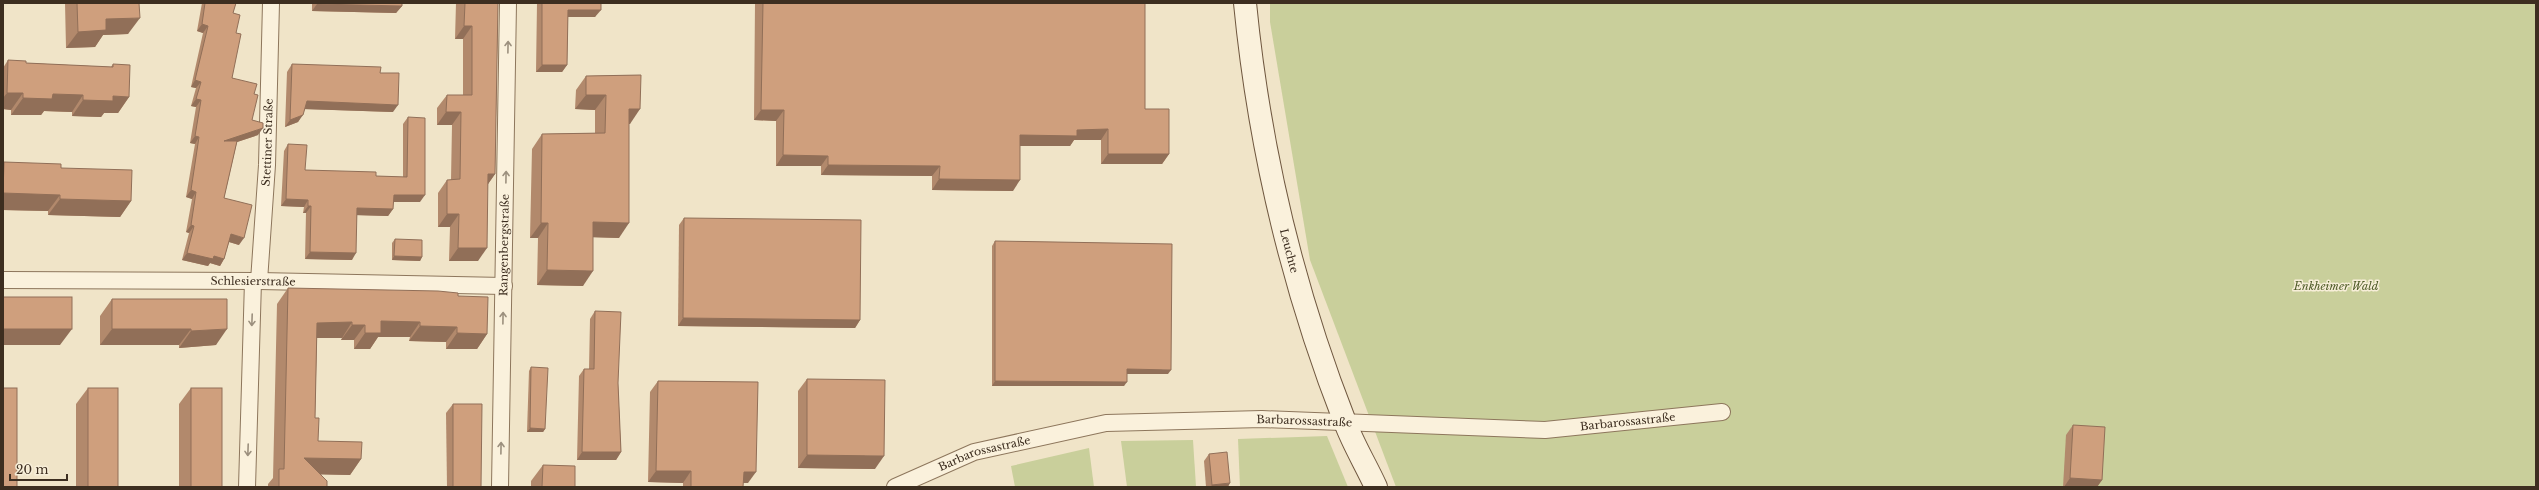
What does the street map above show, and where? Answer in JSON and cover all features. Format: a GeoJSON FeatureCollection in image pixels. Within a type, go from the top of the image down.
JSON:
{"type":"FeatureCollection","features":[{"type":"Feature","properties":{"kind":"street","name":"Stettiner Straße"},"geometry":{"type":"LineString","coordinates":[[247,487],[256,281],[267,165],[271,3]]}},
{"type":"Feature","properties":{"kind":"street","name":"Rangenbergstraße"},"geometry":{"type":"LineString","coordinates":[[500,487],[508,3]]}},
{"type":"Feature","properties":{"kind":"street","name":"Leuchte"},"geometry":{"type":"LineString","coordinates":[[1245,3],[1257,108],[1282,223],[1308,317],[1345,423],[1376,487]]}},
{"type":"Feature","properties":{"kind":"street","name":"Schlesierstraße"},"geometry":{"type":"LineString","coordinates":[[3,280],[256,281],[504,286]]}},
{"type":"Feature","properties":{"kind":"street","name":"Barbarossastraße"},"geometry":{"type":"LineString","coordinates":[[895,487],[974,452],[1106,423],[1262,419],[1545,430],[1722,412]]}},
{"type":"Feature","properties":{"kind":"green space","name":"Enkheimer Wald"},"geometry":{"type":"Polygon","coordinates":[[[1270,3],[2536,3],[2536,487],[1396,487],[1310,260],[1270,22],[1270,3]]]}},
{"type":"Feature","properties":{"kind":"green space"},"geometry":{"type":"Polygon","coordinates":[[[1327,436],[1348,487],[1240,487],[1238,439],[1327,436]]]}},
{"type":"Feature","properties":{"kind":"green space"},"geometry":{"type":"Polygon","coordinates":[[[1193,440],[1196,487],[1127,487],[1121,441],[1193,440]]]}},
{"type":"Feature","properties":{"kind":"green space"},"geometry":{"type":"Polygon","coordinates":[[[1089,448],[1094,487],[1015,487],[1011,466],[1089,448]]]}},
{"type":"Feature","properties":{"kind":"building"},"geometry":{"type":"Polygon","coordinates":[[[77,3],[139,3],[140,18],[106,19],[106,30],[78,32],[77,3]]]}},
{"type":"Feature","properties":{"kind":"building"},"geometry":{"type":"Polygon","coordinates":[[[205,3],[236,3],[233,13],[240,15],[236,33],[241,34],[232,78],[257,84],[254,94],[258,95],[252,120],[263,123],[263,128],[224,141],[237,141],[224,198],[252,205],[244,238],[231,234],[224,259],[214,256],[213,259],[187,253],[194,226],[191,225],[196,192],[191,190],[199,137],[195,136],[201,100],[196,99],[201,82],[195,80],[208,26],[202,24],[205,3]]]}},
{"type":"Feature","properties":{"kind":"building"},"geometry":{"type":"Polygon","coordinates":[[[402,3],[402,6],[317,4],[402,3]]]}},
{"type":"Feature","properties":{"kind":"building"},"geometry":{"type":"Polygon","coordinates":[[[465,3],[498,3],[495,174],[488,174],[487,248],[458,248],[459,214],[447,214],[447,180],[460,179],[461,112],[446,112],[447,95],[472,95],[472,26],[464,26],[465,3]]]}},
{"type":"Feature","properties":{"kind":"building"},"geometry":{"type":"Polygon","coordinates":[[[542,3],[601,3],[601,10],[568,10],[567,65],[542,65],[542,3]]]}},
{"type":"Feature","properties":{"kind":"building"},"geometry":{"type":"Polygon","coordinates":[[[763,3],[1145,3],[1145,109],[1169,109],[1169,154],[1108,154],[1108,129],[1077,130],[1077,136],[1020,135],[1020,180],[939,179],[940,166],[828,165],[828,156],[783,155],[784,110],[761,110],[763,3]]]}},
{"type":"Feature","properties":{"kind":"building"},"geometry":{"type":"Polygon","coordinates":[[[8,60],[26,61],[26,63],[113,67],[113,64],[130,65],[129,97],[113,96],[113,101],[83,100],[83,95],[53,94],[52,99],[23,98],[23,93],[7,93],[8,60]]]}},
{"type":"Feature","properties":{"kind":"building"},"geometry":{"type":"Polygon","coordinates":[[[292,64],[381,67],[380,73],[399,73],[398,105],[307,101],[303,115],[290,120],[292,64]]]}},
{"type":"Feature","properties":{"kind":"building"},"geometry":{"type":"Polygon","coordinates":[[[641,75],[640,109],[629,109],[629,223],[593,222],[593,271],[547,270],[548,223],[541,223],[542,134],[605,133],[606,95],[586,95],[586,76],[641,75]]]}},
{"type":"Feature","properties":{"kind":"building"},"geometry":{"type":"Polygon","coordinates":[[[408,117],[425,118],[425,195],[394,195],[393,209],[357,208],[356,253],[310,252],[311,206],[308,206],[308,200],[286,199],[288,144],[307,145],[305,170],[376,172],[376,176],[407,177],[408,117]]]}},
{"type":"Feature","properties":{"kind":"building"},"geometry":{"type":"Polygon","coordinates":[[[4,162],[61,164],[61,168],[132,170],[131,201],[60,199],[60,195],[3,193],[4,162]]]}},
{"type":"Feature","properties":{"kind":"building"},"geometry":{"type":"Polygon","coordinates":[[[684,218],[861,220],[860,320],[683,318],[684,218]]]}},
{"type":"Feature","properties":{"kind":"building"},"geometry":{"type":"Polygon","coordinates":[[[395,239],[422,240],[422,257],[394,256],[395,239]]]}},
{"type":"Feature","properties":{"kind":"building"},"geometry":{"type":"Polygon","coordinates":[[[995,241],[1172,244],[1171,370],[1127,369],[1127,382],[995,381],[995,241]]]}},
{"type":"Feature","properties":{"kind":"building"},"geometry":{"type":"Polygon","coordinates":[[[288,288],[438,291],[458,293],[458,296],[488,297],[487,334],[457,333],[457,327],[420,326],[420,322],[381,321],[381,333],[365,333],[365,325],[352,325],[352,322],[317,323],[315,418],[319,418],[318,441],[362,442],[361,459],[304,458],[327,481],[327,487],[279,487],[279,469],[284,469],[288,288]]]}},
{"type":"Feature","properties":{"kind":"building"},"geometry":{"type":"Polygon","coordinates":[[[3,297],[72,297],[72,329],[3,329],[3,297]]]}},
{"type":"Feature","properties":{"kind":"building"},"geometry":{"type":"Polygon","coordinates":[[[112,299],[227,299],[227,329],[191,331],[191,329],[112,329],[112,299]]]}},
{"type":"Feature","properties":{"kind":"building"},"geometry":{"type":"Polygon","coordinates":[[[595,311],[621,312],[618,383],[621,452],[582,452],[584,369],[594,369],[595,311]]]}},
{"type":"Feature","properties":{"kind":"building"},"geometry":{"type":"Polygon","coordinates":[[[531,367],[548,368],[545,429],[530,428],[531,367]]]}},
{"type":"Feature","properties":{"kind":"building"},"geometry":{"type":"Polygon","coordinates":[[[807,379],[885,380],[884,456],[807,455],[807,379]]]}},
{"type":"Feature","properties":{"kind":"building"},"geometry":{"type":"Polygon","coordinates":[[[658,381],[758,382],[756,472],[744,472],[743,487],[691,487],[691,471],[656,471],[658,381]]]}},
{"type":"Feature","properties":{"kind":"building"},"geometry":{"type":"Polygon","coordinates":[[[3,388],[17,388],[17,487],[3,487],[3,388]]]}},
{"type":"Feature","properties":{"kind":"building"},"geometry":{"type":"Polygon","coordinates":[[[88,388],[118,388],[118,487],[88,487],[88,388]]]}},
{"type":"Feature","properties":{"kind":"building"},"geometry":{"type":"Polygon","coordinates":[[[191,388],[222,388],[222,487],[191,487],[191,388]]]}},
{"type":"Feature","properties":{"kind":"building"},"geometry":{"type":"Polygon","coordinates":[[[453,404],[482,404],[481,487],[453,487],[453,404]]]}},
{"type":"Feature","properties":{"kind":"building"},"geometry":{"type":"Polygon","coordinates":[[[2073,425],[2105,427],[2102,480],[2070,478],[2073,425]]]}},
{"type":"Feature","properties":{"kind":"building"},"geometry":{"type":"Polygon","coordinates":[[[1227,452],[1230,483],[1212,485],[1209,454],[1227,452]]]}},
{"type":"Feature","properties":{"kind":"building"},"geometry":{"type":"Polygon","coordinates":[[[543,465],[575,466],[575,487],[542,487],[543,465]]]}}]}
